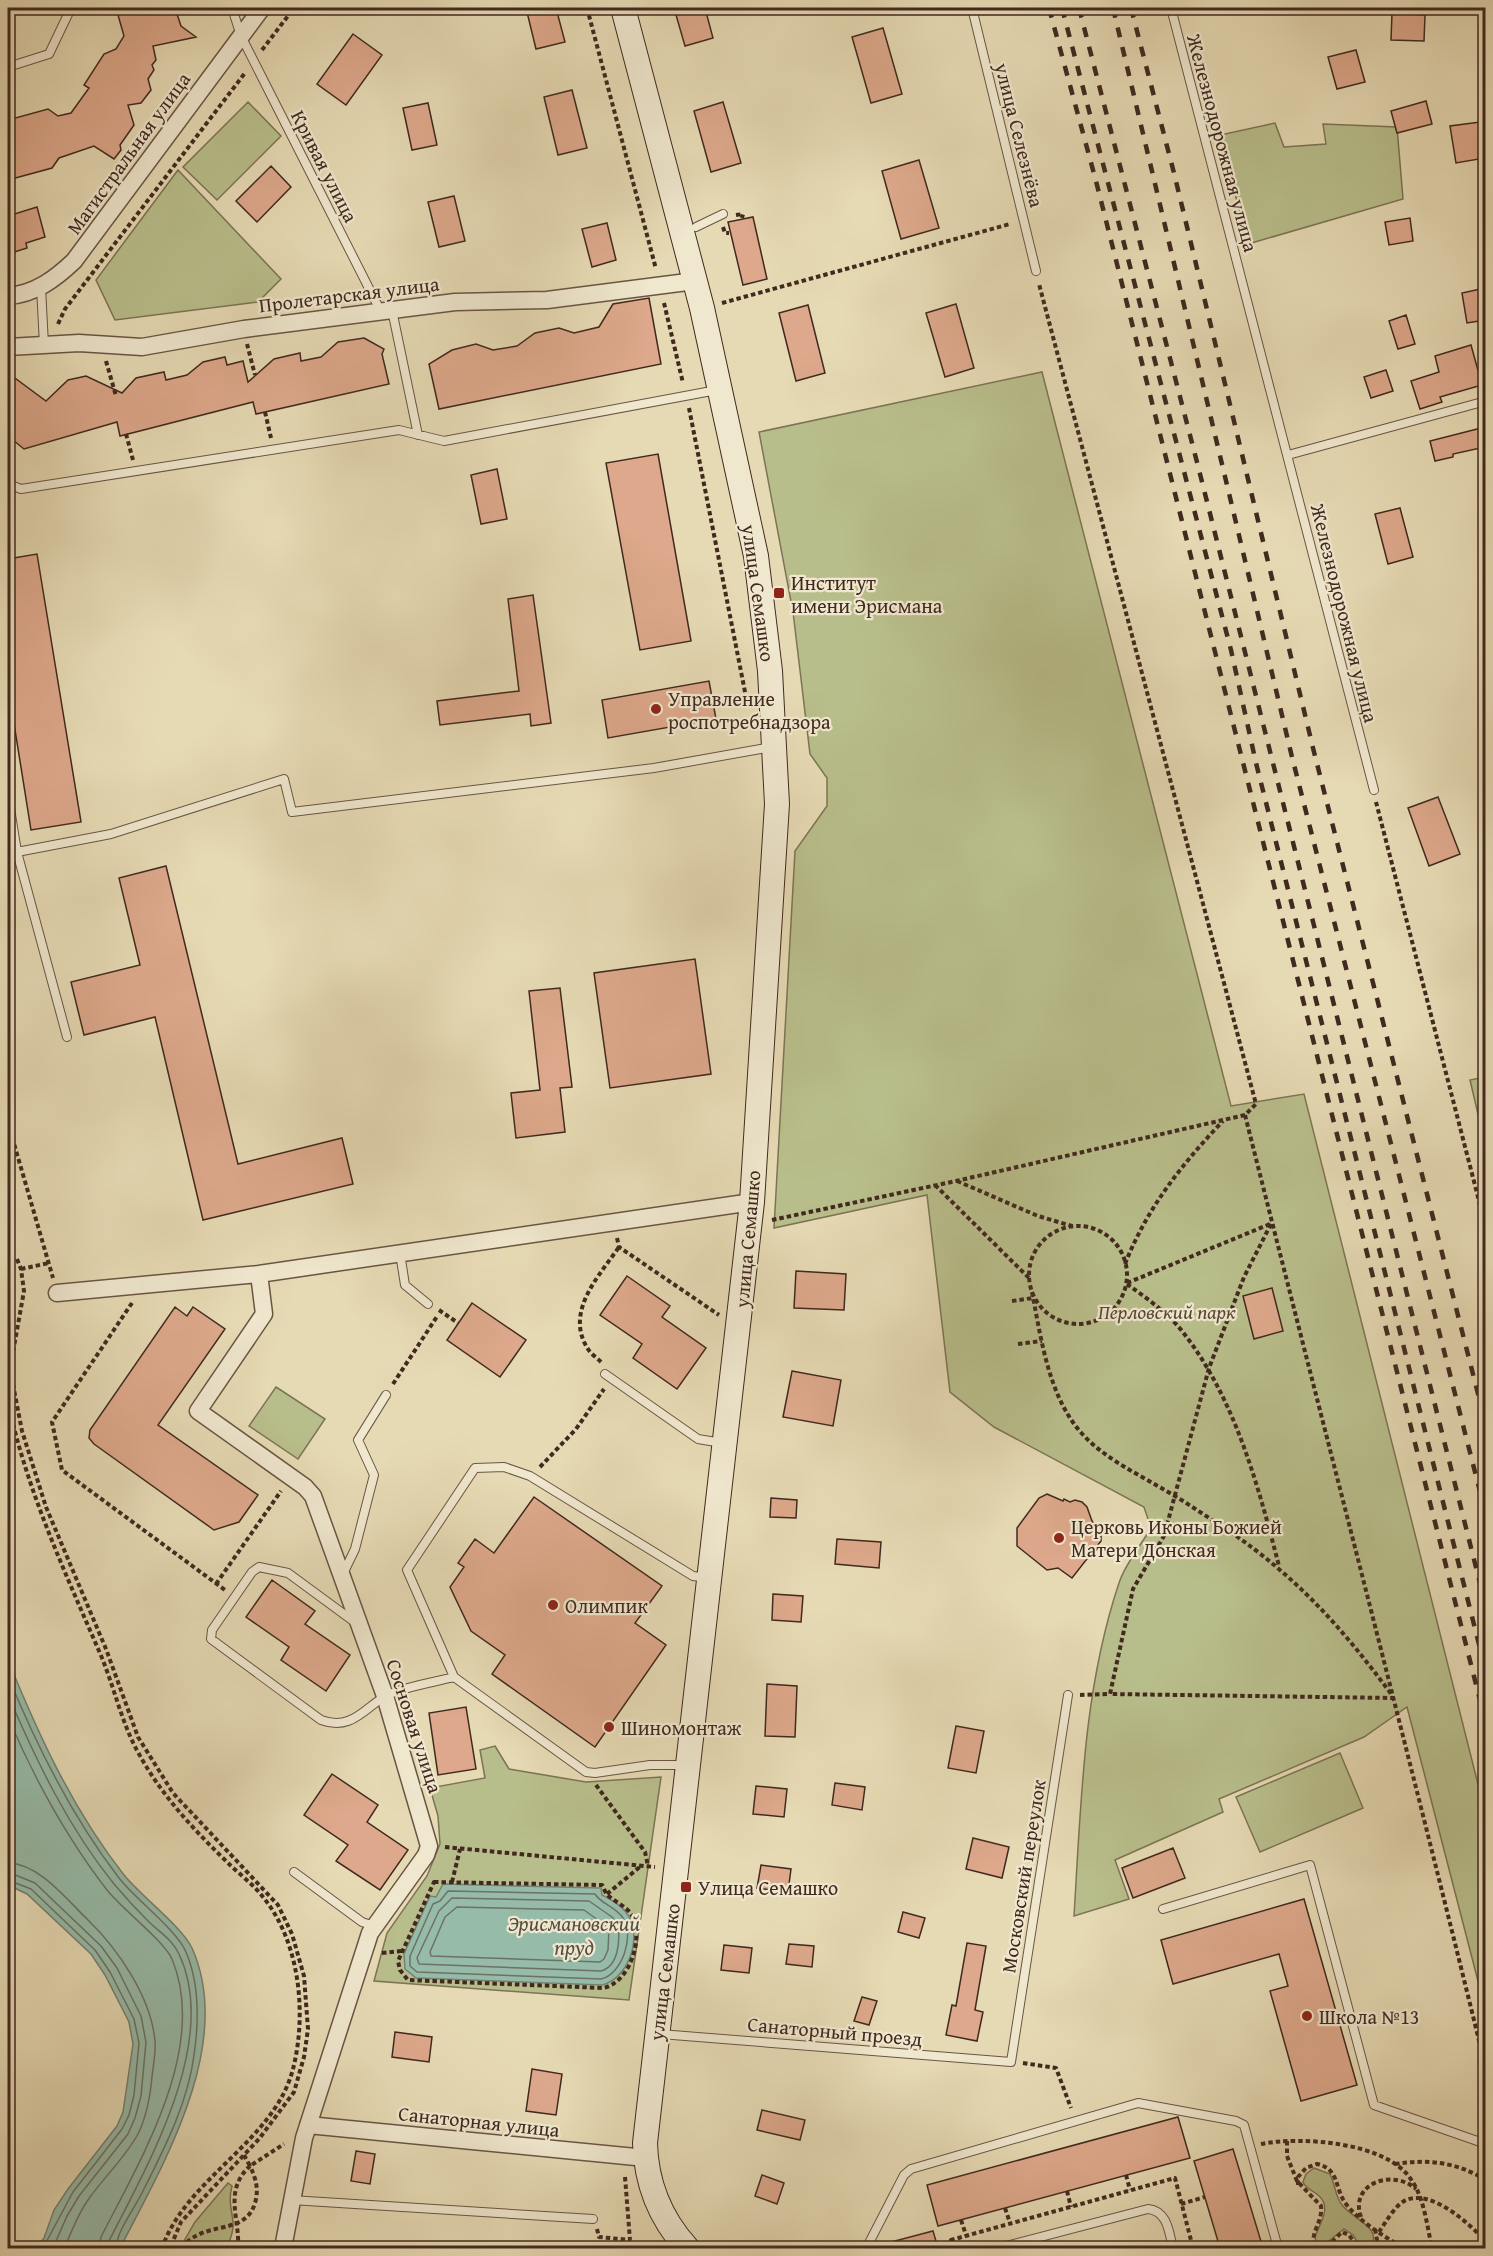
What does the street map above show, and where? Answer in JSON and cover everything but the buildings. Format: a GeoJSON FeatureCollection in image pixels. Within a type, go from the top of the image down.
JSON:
{"type":"FeatureCollection","features":[{"type":"Feature","properties":{"kind":"main road","name":"улица Семашко"},"geometry":{"type":"LineString","coordinates":[[623,8],[689,225],[696,281],[756,556],[764,610],[775,746],[777,804],[757,1212],[724,1443],[657,2034],[635,2157],[669,2226],[687,2248]]}},
{"type":"Feature","properties":{"kind":"street","name":"Магистральная улица"},"geometry":{"type":"LineString","coordinates":[[8,296],[19,295],[41,287],[74,261],[262,8]]}},
{"type":"Feature","properties":{"kind":"street","name":"Пролетарская улица"},"geometry":{"type":"LineString","coordinates":[[8,347],[47,345],[142,347],[244,329],[455,302],[547,300],[696,281]]}},
{"type":"Feature","properties":{"kind":"street"},"geometry":{"type":"LineString","coordinates":[[57,1293],[259,1274],[614,1222],[757,1212]]}},
{"type":"Feature","properties":{"kind":"street","name":"Сосновая улица"},"geometry":{"type":"LineString","coordinates":[[259,1274],[264,1314],[198,1411],[290,1476],[313,1496],[385,1696],[429,1846]]}},
{"type":"Feature","properties":{"kind":"street"},"geometry":{"type":"LineString","coordinates":[[283,2248],[290,2200],[306,2132],[374,1926],[426,1855],[429,1846]]}},
{"type":"Feature","properties":{"kind":"street","name":"Санаторная улица"},"geometry":{"type":"LineString","coordinates":[[306,2132],[635,2157]]}},
{"type":"Feature","properties":{"kind":"lane"},"geometry":{"type":"LineString","coordinates":[[8,67],[49,54],[71,8]]}},
{"type":"Feature","properties":{"kind":"lane","name":"Кривая улица"},"geometry":{"type":"LineString","coordinates":[[232,8],[241,36],[253,61],[387,311],[418,435]]}},
{"type":"Feature","properties":{"kind":"lane","name":"улица Селезнёва"},"geometry":{"type":"LineString","coordinates":[[972,8],[1036,271]]}},
{"type":"Feature","properties":{"kind":"lane","name":"Железнодорожная улица"},"geometry":{"type":"LineString","coordinates":[[1171,8],[1374,790]]}},
{"type":"Feature","properties":{"kind":"lane"},"geometry":{"type":"LineString","coordinates":[[689,225],[723,214]]}},
{"type":"Feature","properties":{"kind":"lane"},"geometry":{"type":"LineString","coordinates":[[41,287],[47,345]]}},
{"type":"Feature","properties":{"kind":"lane"},"geometry":{"type":"LineString","coordinates":[[8,484],[21,489],[399,430],[444,441],[721,390]]}},
{"type":"Feature","properties":{"kind":"lane"},"geometry":{"type":"LineString","coordinates":[[1288,455],[1485,401]]}},
{"type":"Feature","properties":{"kind":"lane"},"geometry":{"type":"LineString","coordinates":[[17,852],[111,834],[284,779],[292,812],[654,768],[775,746]]}},
{"type":"Feature","properties":{"kind":"lane"},"geometry":{"type":"LineString","coordinates":[[8,796],[17,852],[67,1037]]}},
{"type":"Feature","properties":{"kind":"lane"},"geometry":{"type":"LineString","coordinates":[[400,1252],[405,1285],[428,1304]]}},
{"type":"Feature","properties":{"kind":"lane"},"geometry":{"type":"LineString","coordinates":[[608,1376],[698,1439],[724,1443]]}},
{"type":"Feature","properties":{"kind":"lane"},"geometry":{"type":"LineString","coordinates":[[342,1577],[356,1549],[374,1475],[358,1440],[387,1395]]}},
{"type":"Feature","properties":{"kind":"lane"},"geometry":{"type":"LineString","coordinates":[[687,1766],[650,1765],[590,1773],[454,1677],[407,1575],[408,1564],[475,1468],[504,1467],[530,1476],[693,1576],[708,1578]]}},
{"type":"Feature","properties":{"kind":"lane"},"geometry":{"type":"LineString","coordinates":[[360,1625],[282,1570],[263,1567],[255,1569],[210,1635],[213,1643],[321,1720],[337,1723],[363,1715],[385,1696],[454,1677]]}},
{"type":"Feature","properties":{"kind":"lane","name":"Московский переулок"},"geometry":{"type":"LineString","coordinates":[[1011,2062],[1068,1695]]}},
{"type":"Feature","properties":{"kind":"lane"},"geometry":{"type":"LineString","coordinates":[[1163,1909],[1311,1865],[1374,2105],[1485,2144]]}},
{"type":"Feature","properties":{"kind":"lane"},"geometry":{"type":"LineString","coordinates":[[294,1872],[362,1922],[374,1926]]}},
{"type":"Feature","properties":{"kind":"lane","name":"Санаторный проезд"},"geometry":{"type":"LineString","coordinates":[[657,2034],[1011,2062]]}},
{"type":"Feature","properties":{"kind":"lane"},"geometry":{"type":"LineString","coordinates":[[869,2248],[870,2241],[908,2170],[1076,2120],[1142,2103],[1236,2121],[1246,2127],[1278,2248]]}},
{"type":"Feature","properties":{"kind":"lane"},"geometry":{"type":"LineString","coordinates":[[290,2200],[593,2220]]}},
{"type":"Feature","properties":{"kind":"lane"},"geometry":{"type":"LineString","coordinates":[[998,2248],[1148,2209],[1156,2210],[1165,2219],[1173,2248]]}},
{"type":"Feature","properties":{"kind":"path"},"geometry":{"type":"LineString","coordinates":[[47,345],[65,309],[294,8]]}},
{"type":"Feature","properties":{"kind":"path"},"geometry":{"type":"LineString","coordinates":[[587,8],[661,286],[695,427],[749,716]]}},
{"type":"Feature","properties":{"kind":"path"},"geometry":{"type":"LineString","coordinates":[[1008,213],[1014,234]]}},
{"type":"Feature","properties":{"kind":"path"},"geometry":{"type":"LineString","coordinates":[[717,304],[1010,224]]}},
{"type":"Feature","properties":{"kind":"path"},"geometry":{"type":"LineString","coordinates":[[757,1212],[956,1181],[1245,1115],[1256,1104],[1036,271]]}},
{"type":"Feature","properties":{"kind":"path"},"geometry":{"type":"LineString","coordinates":[[244,329],[255,375]]}},
{"type":"Feature","properties":{"kind":"path"},"geometry":{"type":"LineString","coordinates":[[102,346],[116,396]]}},
{"type":"Feature","properties":{"kind":"path"},"geometry":{"type":"LineString","coordinates":[[265,412],[273,449]]}},
{"type":"Feature","properties":{"kind":"path"},"geometry":{"type":"LineString","coordinates":[[126,434],[136,470]]}},
{"type":"Feature","properties":{"kind":"path"},"geometry":{"type":"LineString","coordinates":[[1374,790],[1485,1228]]}},
{"type":"Feature","properties":{"kind":"path"},"geometry":{"type":"LineString","coordinates":[[1245,1115],[1394,1698],[1485,2069]]}},
{"type":"Feature","properties":{"kind":"path"},"geometry":{"type":"LineString","coordinates":[[1125,1264],[1151,1208],[1184,1164],[1224,1120]]}},
{"type":"Feature","properties":{"kind":"path"},"geometry":{"type":"LineString","coordinates":[[8,1123],[57,1293]]}},
{"type":"Feature","properties":{"kind":"path"},"geometry":{"type":"LineString","coordinates":[[956,1181],[1038,1216],[1073,1227]]}},
{"type":"Feature","properties":{"kind":"path"},"geometry":{"type":"LineString","coordinates":[[935,1185],[1029,1278]]}},
{"type":"Feature","properties":{"kind":"path"},"geometry":{"type":"LineString","coordinates":[[614,1222],[619,1247],[722,1318],[723,1306]]}},
{"type":"Feature","properties":{"kind":"path"},"geometry":{"type":"LineString","coordinates":[[1127,1284],[1271,1224]]}},
{"type":"Feature","properties":{"kind":"path"},"geometry":{"type":"LineString","coordinates":[[1110,1694],[1133,1589],[1164,1536],[1209,1368],[1244,1277],[1271,1224]]}},
{"type":"Feature","properties":{"kind":"path"},"geometry":{"type":"LineString","coordinates":[[8,1225],[11,1244],[8,1271]]}},
{"type":"Feature","properties":{"kind":"path"},"geometry":{"type":"LineString","coordinates":[[1032,1292],[1039,1305],[1049,1315],[1076,1324],[1103,1317],[1114,1309],[1127,1284],[1125,1264],[1114,1242],[1088,1227],[1059,1230],[1046,1238],[1036,1250],[1031,1263],[1029,1278],[1042,1341],[1055,1386],[1077,1428],[1108,1456],[1176,1497],[1279,1567],[1340,1628],[1394,1698]]}},
{"type":"Feature","properties":{"kind":"path"},"geometry":{"type":"LineString","coordinates":[[530,1476],[576,1429],[608,1376],[601,1360],[587,1348],[579,1312],[583,1301],[619,1247]]}},
{"type":"Feature","properties":{"kind":"path"},"geometry":{"type":"LineString","coordinates":[[17,1259],[21,1269],[23,1299],[10,1369],[22,1431],[46,1507],[106,1650],[138,1737],[173,1793],[272,1895],[285,1917],[300,1957],[309,2029],[298,2080],[279,2114],[181,2222],[170,2248]]}},
{"type":"Feature","properties":{"kind":"path"},"geometry":{"type":"LineString","coordinates":[[21,1269],[48,1263]]}},
{"type":"Feature","properties":{"kind":"path"},"geometry":{"type":"LineString","coordinates":[[1127,1284],[1156,1305],[1181,1330],[1209,1368],[1259,1489],[1279,1567]]}},
{"type":"Feature","properties":{"kind":"path"},"geometry":{"type":"LineString","coordinates":[[144,1285],[52,1422],[62,1470],[235,1598]]}},
{"type":"Feature","properties":{"kind":"path"},"geometry":{"type":"LineString","coordinates":[[1012,1301],[1033,1298]]}},
{"type":"Feature","properties":{"kind":"path"},"geometry":{"type":"LineString","coordinates":[[428,1304],[458,1323]]}},
{"type":"Feature","properties":{"kind":"path"},"geometry":{"type":"LineString","coordinates":[[387,1395],[441,1312]]}},
{"type":"Feature","properties":{"kind":"path"},"geometry":{"type":"LineString","coordinates":[[1018,1344],[1042,1341]]}},
{"type":"Feature","properties":{"kind":"path"},"geometry":{"type":"LineString","coordinates":[[8,1402],[37,1504],[105,1666],[137,1752],[175,1807],[272,1909],[295,1971],[300,2023],[292,2071],[286,2088],[262,2123],[175,2218],[162,2248]]}},
{"type":"Feature","properties":{"kind":"path"},"geometry":{"type":"LineString","coordinates":[[216,1584],[290,1476]]}},
{"type":"Feature","properties":{"kind":"path"},"geometry":{"type":"LineString","coordinates":[[1068,1695],[1394,1698]]}},
{"type":"Feature","properties":{"kind":"path"},"geometry":{"type":"LineString","coordinates":[[590,1773],[609,1805],[645,1852],[648,1866]]}},
{"type":"Feature","properties":{"kind":"path"},"geometry":{"type":"LineString","coordinates":[[429,1846],[659,1867],[658,1878]]}},
{"type":"Feature","properties":{"kind":"path"},"geometry":{"type":"LineString","coordinates":[[452,1882],[460,1849]]}},
{"type":"Feature","properties":{"kind":"path"},"geometry":{"type":"LineString","coordinates":[[607,1894],[641,1866]]}},
{"type":"Feature","properties":{"kind":"path"},"geometry":{"type":"LineString","coordinates":[[434,1882],[602,1885],[607,1894],[630,1913],[635,1930],[629,1965],[622,1977],[610,1986],[408,1980],[400,1970],[399,1955],[434,1882]]}},
{"type":"Feature","properties":{"kind":"path"},"geometry":{"type":"LineString","coordinates":[[1011,2062],[1056,2068],[1076,2120]]}},
{"type":"Feature","properties":{"kind":"path"},"geometry":{"type":"LineString","coordinates":[[238,2248],[233,2204],[234,2191],[240,2177],[250,2166],[306,2132]]}},
{"type":"Feature","properties":{"kind":"path"},"geometry":{"type":"LineString","coordinates":[[1252,2146],[1287,2141],[1336,2144],[1368,2151],[1395,2164],[1406,2172],[1416,2189],[1432,2248]]}},
{"type":"Feature","properties":{"kind":"path"},"geometry":{"type":"LineString","coordinates":[[1287,2141],[1287,2156],[1298,2185],[1321,2206],[1321,2217],[1313,2233],[1314,2248]]}},
{"type":"Feature","properties":{"kind":"path"},"geometry":{"type":"LineString","coordinates":[[182,2248],[190,2239],[204,2231],[237,2224],[249,2216],[256,2200],[257,2186],[244,2155]]}},
{"type":"Feature","properties":{"kind":"path"},"geometry":{"type":"LineString","coordinates":[[630,2240],[635,2157]]}},
{"type":"Feature","properties":{"kind":"path"},"geometry":{"type":"LineString","coordinates":[[1395,2164],[1438,2161],[1457,2166],[1485,2180]]}},
{"type":"Feature","properties":{"kind":"path"},"geometry":{"type":"LineString","coordinates":[[1298,2185],[1298,2177],[1306,2168],[1317,2164],[1327,2167],[1334,2174],[1346,2203],[1361,2218],[1403,2248]]}},
{"type":"Feature","properties":{"kind":"path"},"geometry":{"type":"LineString","coordinates":[[1126,2175],[1130,2190]]}},
{"type":"Feature","properties":{"kind":"path"},"geometry":{"type":"LineString","coordinates":[[953,2248],[951,2240],[966,2235],[1174,2178],[1193,2248]]}},
{"type":"Feature","properties":{"kind":"path"},"geometry":{"type":"LineString","coordinates":[[1361,2218],[1359,2202],[1367,2189],[1377,2181],[1396,2179],[1416,2189]]}},
{"type":"Feature","properties":{"kind":"path"},"geometry":{"type":"LineString","coordinates":[[1067,2191],[1071,2207]]}},
{"type":"Feature","properties":{"kind":"path"},"geometry":{"type":"LineString","coordinates":[[1181,2204],[1205,2197]]}},
{"type":"Feature","properties":{"kind":"path"},"geometry":{"type":"LineString","coordinates":[[1374,2248],[1377,2230],[1401,2204],[1405,2200],[1420,2199],[1453,2212],[1485,2242]]}},
{"type":"Feature","properties":{"kind":"path"},"geometry":{"type":"LineString","coordinates":[[1005,2208],[1010,2223]]}},
{"type":"Feature","properties":{"kind":"path"},"geometry":{"type":"LineString","coordinates":[[593,2220],[599,2237],[630,2240],[641,2248]]}},
{"type":"Feature","properties":{"kind":"path"},"geometry":{"type":"LineString","coordinates":[[961,2220],[966,2235]]}},
{"type":"Feature","properties":{"kind":"path"},"geometry":{"type":"LineString","coordinates":[[1319,2248],[1328,2246],[1342,2232],[1349,2235],[1358,2248]]}},
{"type":"Feature","properties":{"kind":"green space"},"geometry":{"type":"Polygon","coordinates":[[[248,102],[281,136],[217,200],[183,167],[248,102]]]}},
{"type":"Feature","properties":{"kind":"green space"},"geometry":{"type":"Polygon","coordinates":[[[1275,123],[1284,147],[1326,144],[1323,124],[1397,127],[1403,199],[1248,244],[1220,135],[1275,123]]]}},
{"type":"Feature","properties":{"kind":"green space"},"geometry":{"type":"Polygon","coordinates":[[[178,170],[281,279],[258,302],[115,320],[96,280],[178,170]]]}},
{"type":"Feature","properties":{"kind":"green space","name":"Перловский парк"},"geometry":{"type":"Polygon","coordinates":[[[1042,372],[1231,1106],[1304,1094],[1485,1812],[1485,2008],[1407,1707],[1364,1737],[1219,1799],[1223,1812],[1115,1860],[1129,1899],[1074,1916],[1086,1748],[1098,1664],[1119,1583],[1129,1562],[1151,1528],[1144,1507],[994,1427],[950,1392],[927,1195],[774,1228],[795,851],[827,806],[827,778],[810,754],[793,612],[759,432],[1042,372]]]}},
{"type":"Feature","properties":{"kind":"green space"},"geometry":{"type":"Polygon","coordinates":[[[1486,1077],[1485,1144],[1470,1080],[1486,1077]]]}},
{"type":"Feature","properties":{"kind":"green space"},"geometry":{"type":"Polygon","coordinates":[[[276,1387],[325,1419],[298,1459],[249,1426],[276,1387]]]}},
{"type":"Feature","properties":{"kind":"green space"},"geometry":{"type":"Polygon","coordinates":[[[495,1746],[509,1769],[586,1782],[661,1777],[629,2000],[374,1981],[387,1933],[427,1876],[440,1844],[438,1816],[430,1788],[485,1778],[480,1750],[495,1746]]]}},
{"type":"Feature","properties":{"kind":"green space"},"geometry":{"type":"Polygon","coordinates":[[[1340,1753],[1363,1808],[1260,1852],[1236,1797],[1340,1753]]]}},
{"type":"Feature","properties":{"kind":"green space"},"geometry":{"type":"Polygon","coordinates":[[[1314,2168],[1330,2174],[1342,2205],[1370,2230],[1373,2241],[1370,2248],[1361,2248],[1353,2235],[1344,2229],[1324,2245],[1316,2242],[1315,2237],[1324,2216],[1324,2205],[1318,2195],[1307,2188],[1303,2182],[1306,2174],[1314,2168]]]}},
{"type":"Feature","properties":{"kind":"green space"},"geometry":{"type":"Polygon","coordinates":[[[228,2183],[232,2186],[230,2203],[233,2230],[226,2248],[180,2248],[195,2222],[228,2183]]]}},
{"type":"Feature","properties":{"kind":"water"},"geometry":{"type":"Polygon","coordinates":[[[8,1660],[58,1772],[89,1825],[124,1875],[187,1939],[203,1985],[205,2024],[199,2063],[188,2103],[173,2142],[120,2248],[36,2248],[44,2238],[54,2210],[117,2126],[123,2112],[133,2044],[129,2022],[105,1975],[91,1954],[27,1894],[8,1885],[8,1660]]]}},
{"type":"Feature","properties":{"kind":"water","name":"Эрисмановский пруд"},"geometry":{"type":"Polygon","coordinates":[[[443,1884],[601,1888],[602,1895],[622,1908],[630,1919],[634,1938],[630,1958],[618,1975],[602,1985],[416,1978],[405,1969],[404,1954],[430,1896],[436,1897],[443,1884]]]}},
{"type":"Feature","properties":{"kind":"railway"},"geometry":{"type":"LineString","coordinates":[[1049,8],[1096,181],[1486,1724]]}},
{"type":"Feature","properties":{"kind":"railway"},"geometry":{"type":"LineString","coordinates":[[1062,8],[1231,650],[1256,763],[1486,1672]]}},
{"type":"Feature","properties":{"kind":"railway"},"geometry":{"type":"LineString","coordinates":[[1079,8],[1198,466],[1486,1607]]}},
{"type":"Feature","properties":{"kind":"railway"},"geometry":{"type":"LineString","coordinates":[[1113,8],[1292,757],[1486,1515]]}},
{"type":"Feature","properties":{"kind":"railway"},"geometry":{"type":"LineString","coordinates":[[1131,8],[1174,173],[1314,752],[1486,1425]]}},
{"type":"Feature","properties":{"kind":"place","name":"Институт имени Эрисмана"},"geometry":{"type":"Point","coordinates":[779,593]}},
{"type":"Feature","properties":{"kind":"place","name":"Управление роспотребнадзора"},"geometry":{"type":"Point","coordinates":[656,709]}},
{"type":"Feature","properties":{"kind":"place","name":"Церковь Иконы Божией Матери Донская"},"geometry":{"type":"Point","coordinates":[1059,1538]}},
{"type":"Feature","properties":{"kind":"place","name":"Олимпик"},"geometry":{"type":"Point","coordinates":[553,1605]}},
{"type":"Feature","properties":{"kind":"place","name":"Шиномонтаж"},"geometry":{"type":"Point","coordinates":[609,1727]}},
{"type":"Feature","properties":{"kind":"place","name":"Улица Семашко"},"geometry":{"type":"Point","coordinates":[686,1887]}},
{"type":"Feature","properties":{"kind":"place","name":"Школа №13"},"geometry":{"type":"Point","coordinates":[1307,2016]}}]}
